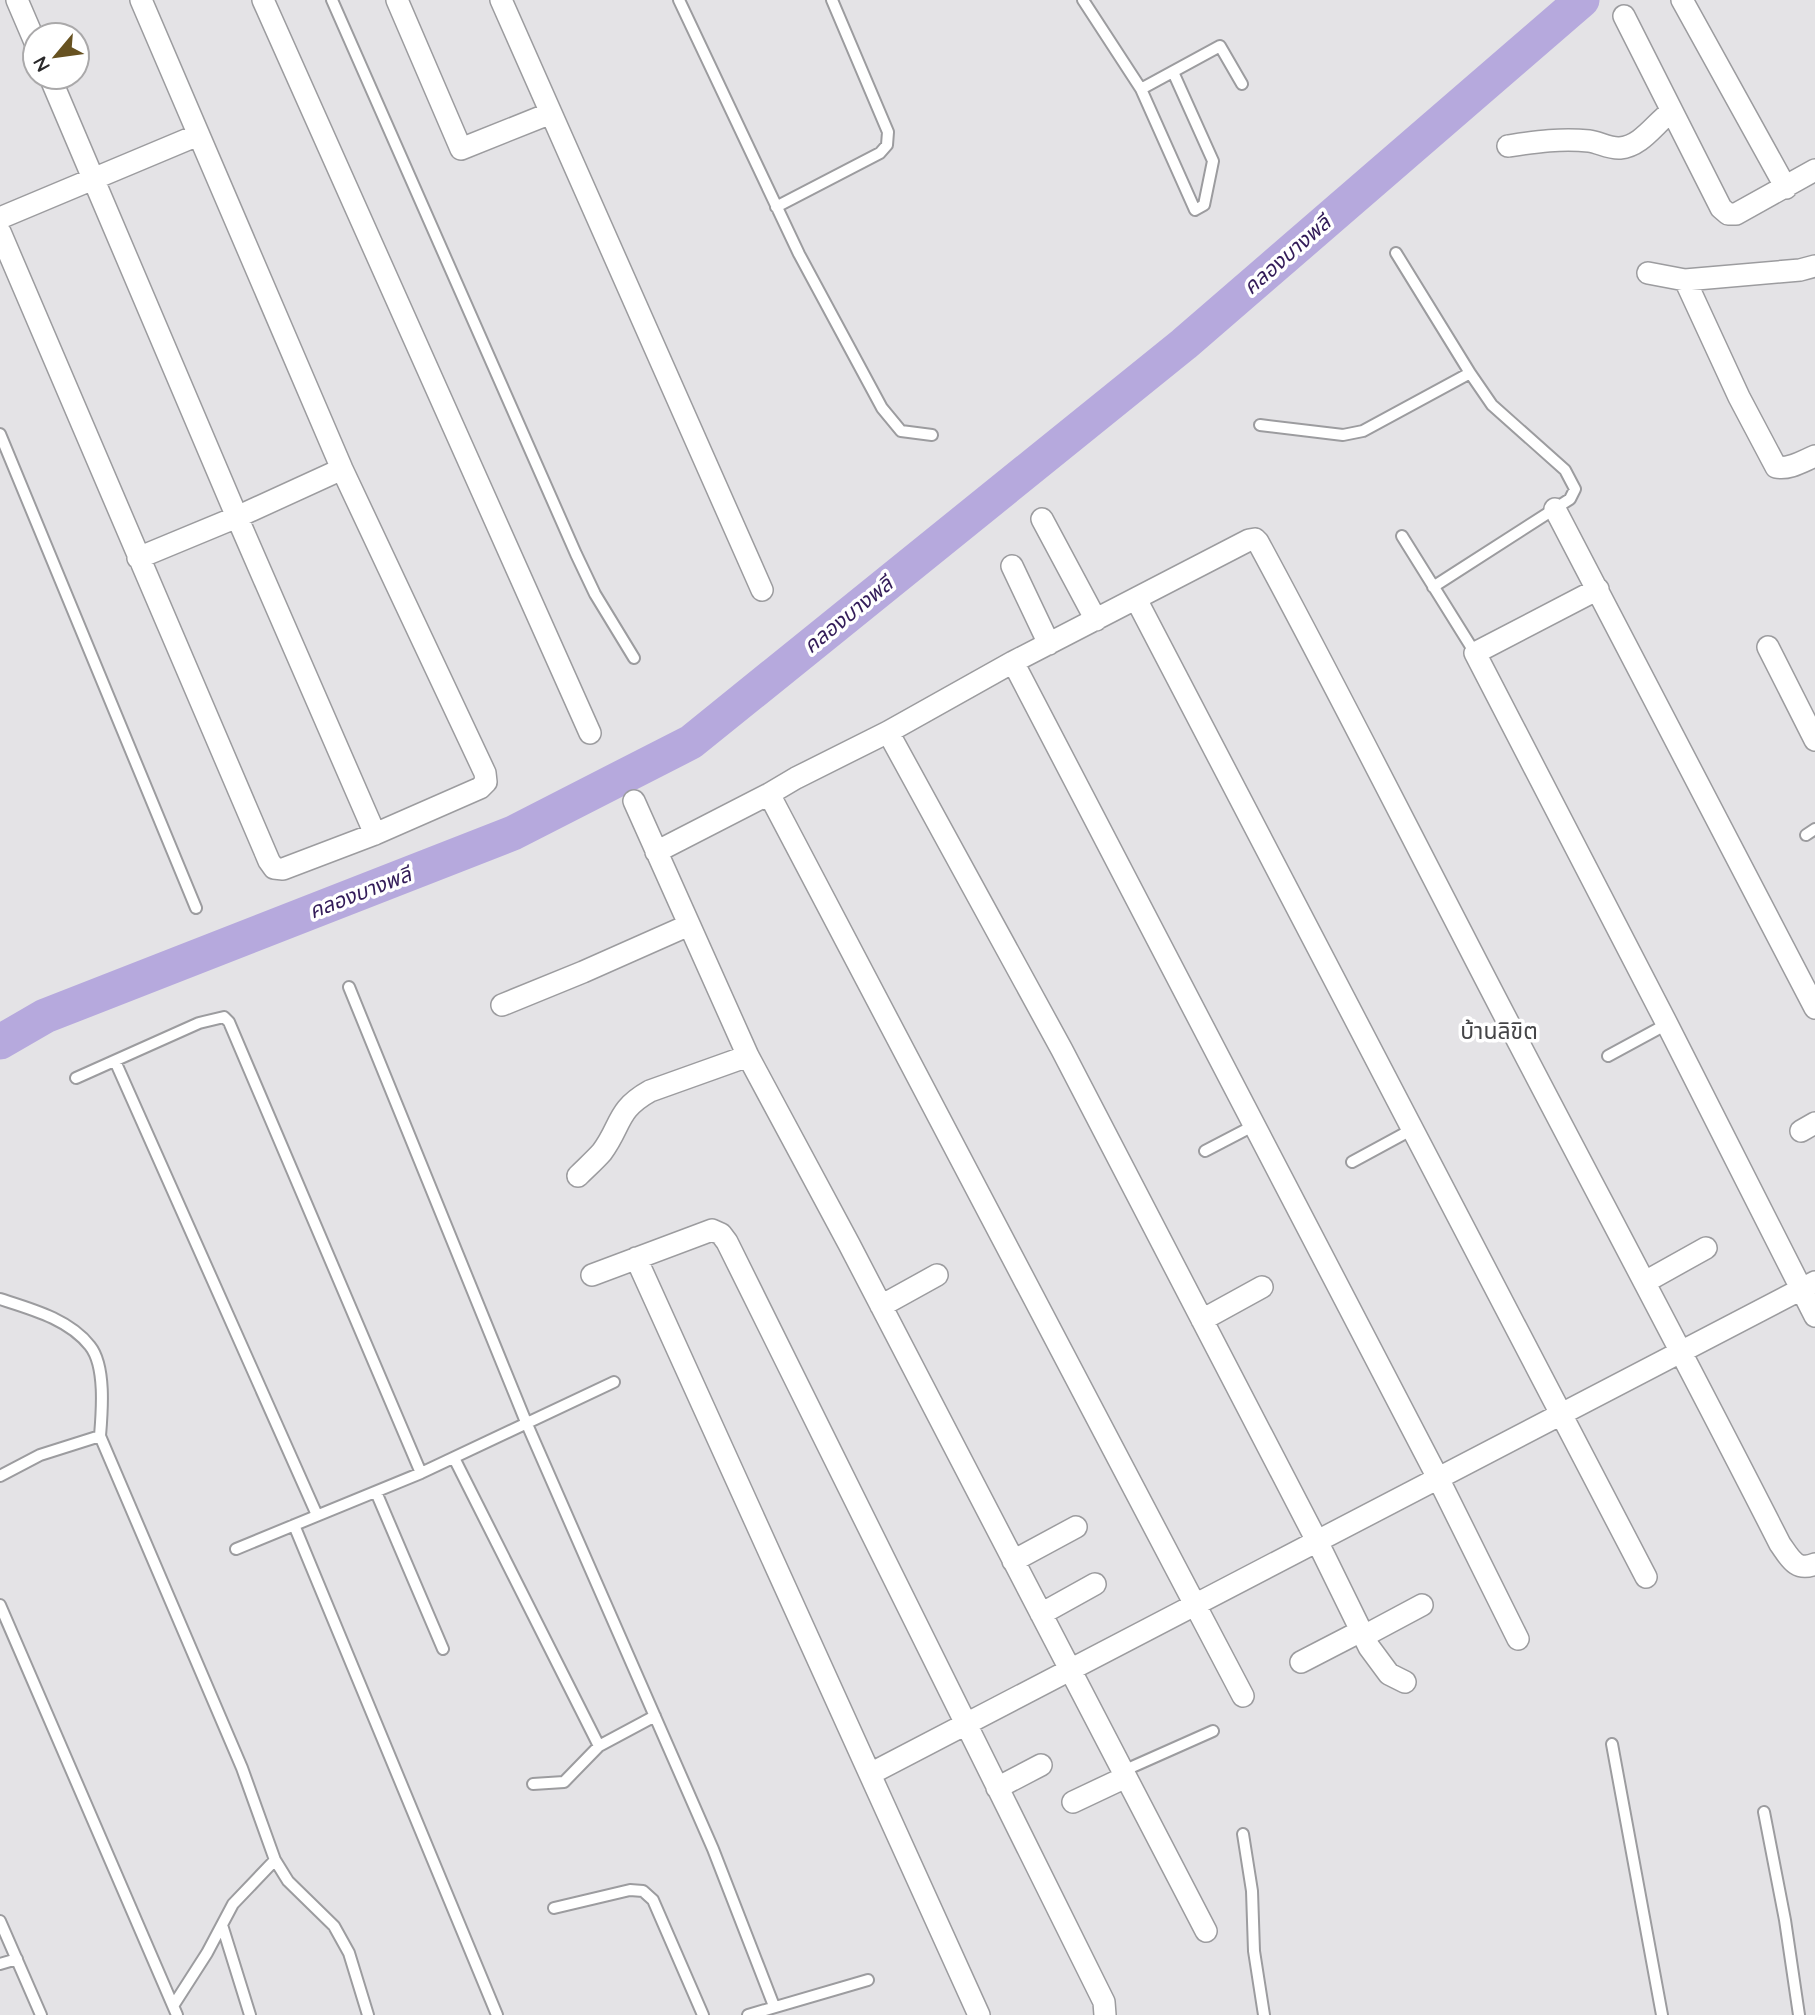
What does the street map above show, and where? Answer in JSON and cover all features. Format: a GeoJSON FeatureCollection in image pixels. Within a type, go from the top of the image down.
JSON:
{"type":"FeatureCollection","features":[{"type":"Feature","properties":{"kind":"street"},"geometry":{"type":"LineString","coordinates":[[17,0],[26,21]]}},
{"type":"Feature","properties":{"kind":"street"},"geometry":{"type":"LineString","coordinates":[[0,232],[138,558],[274,867],[283,869],[375,834],[480,788],[486,782],[485,773],[342,469],[141,0]]}},
{"type":"Feature","properties":{"kind":"street"},"geometry":{"type":"LineString","coordinates":[[263,0],[590,733]]}},
{"type":"Feature","properties":{"kind":"street"},"geometry":{"type":"LineString","coordinates":[[397,0],[461,149],[551,113]]}},
{"type":"Feature","properties":{"kind":"street"},"geometry":{"type":"LineString","coordinates":[[501,0],[762,590]]}},
{"type":"Feature","properties":{"kind":"street"},"geometry":{"type":"LineString","coordinates":[[1682,0],[1786,188]]}},
{"type":"Feature","properties":{"kind":"street"},"geometry":{"type":"LineString","coordinates":[[1624,16],[1721,208],[1728,214],[1736,214],[1815,170]]}},
{"type":"Feature","properties":{"kind":"street"},"geometry":{"type":"LineString","coordinates":[[56,91],[375,834]]}},
{"type":"Feature","properties":{"kind":"street"},"geometry":{"type":"LineString","coordinates":[[1508,146],[1553,139],[1591,141],[1619,149],[1640,141],[1672,111]]}},
{"type":"Feature","properties":{"kind":"street"},"geometry":{"type":"LineString","coordinates":[[0,218],[198,135]]}},
{"type":"Feature","properties":{"kind":"street"},"geometry":{"type":"LineString","coordinates":[[1648,273],[1685,280],[1800,270],[1815,266]]}},
{"type":"Feature","properties":{"kind":"street"},"geometry":{"type":"LineString","coordinates":[[1685,280],[1739,397],[1776,467],[1794,465],[1815,456]]}},
{"type":"Feature","properties":{"kind":"street"},"geometry":{"type":"LineString","coordinates":[[138,558],[342,469]]}},
{"type":"Feature","properties":{"kind":"street"},"geometry":{"type":"LineString","coordinates":[[1555,509],[1815,1008]]}},
{"type":"Feature","properties":{"kind":"street"},"geometry":{"type":"LineString","coordinates":[[1042,519],[1096,620]]}},
{"type":"Feature","properties":{"kind":"street"},"geometry":{"type":"LineString","coordinates":[[656,852],[888,732],[1013,662],[1255,539],[1347,706],[1468,944],[1791,1560],[1805,1568],[1815,1564]]}},
{"type":"Feature","properties":{"kind":"street"},"geometry":{"type":"LineString","coordinates":[[1012,566],[1049,644]]}},
{"type":"Feature","properties":{"kind":"street"},"geometry":{"type":"LineString","coordinates":[[1598,589],[1475,653],[1667,1024],[1808,1286],[1815,1316]]}},
{"type":"Feature","properties":{"kind":"street"},"geometry":{"type":"LineString","coordinates":[[1136,599],[1646,1577]]}},
{"type":"Feature","properties":{"kind":"street"},"geometry":{"type":"LineString","coordinates":[[1768,647],[1815,740]]}},
{"type":"Feature","properties":{"kind":"street"},"geometry":{"type":"LineString","coordinates":[[1013,662],[1439,1480],[1518,1639]]}},
{"type":"Feature","properties":{"kind":"street"},"geometry":{"type":"LineString","coordinates":[[888,732],[1062,1050],[1363,1633],[1389,1674],[1405,1682]]}},
{"type":"Feature","properties":{"kind":"street"},"geometry":{"type":"LineString","coordinates":[[769,794],[1243,1696]]}},
{"type":"Feature","properties":{"kind":"street"},"geometry":{"type":"LineString","coordinates":[[634,801],[748,1056],[1206,1931]]}},
{"type":"Feature","properties":{"kind":"street"},"geometry":{"type":"LineString","coordinates":[[502,1005],[689,925]]}},
{"type":"Feature","properties":{"kind":"street"},"geometry":{"type":"LineString","coordinates":[[578,1176],[602,1151],[627,1107],[635,1099],[650,1091],[748,1056]]}},
{"type":"Feature","properties":{"kind":"street"},"geometry":{"type":"LineString","coordinates":[[592,1275],[712,1230],[721,1234],[727,1242],[1104,2002],[1105,2015]]}},
{"type":"Feature","properties":{"kind":"street"},"geometry":{"type":"LineString","coordinates":[[1645,1282],[1706,1248]]}},
{"type":"Feature","properties":{"kind":"street"},"geometry":{"type":"LineString","coordinates":[[636,1258],[979,2015]]}},
{"type":"Feature","properties":{"kind":"street"},"geometry":{"type":"LineString","coordinates":[[881,1306],[937,1275]]}},
{"type":"Feature","properties":{"kind":"street"},"geometry":{"type":"LineString","coordinates":[[870,1774],[1808,1286]]}},
{"type":"Feature","properties":{"kind":"street"},"geometry":{"type":"LineString","coordinates":[[1202,1320],[1262,1287]]}},
{"type":"Feature","properties":{"kind":"street"},"geometry":{"type":"LineString","coordinates":[[1013,1561],[1076,1527]]}},
{"type":"Feature","properties":{"kind":"street"},"geometry":{"type":"LineString","coordinates":[[1041,1614],[1095,1584]]}},
{"type":"Feature","properties":{"kind":"street"},"geometry":{"type":"LineString","coordinates":[[1301,1661],[1422,1605]]}},
{"type":"Feature","properties":{"kind":"street"},"geometry":{"type":"LineString","coordinates":[[998,1788],[1041,1765]]}},
{"type":"Feature","properties":{"kind":"street"},"geometry":{"type":"LineString","coordinates":[[1073,1802],[1124,1774]]}},
{"type":"Feature","properties":{"kind":"lane"},"geometry":{"type":"LineString","coordinates":[[332,0],[581,564],[595,594],[634,658]]}},
{"type":"Feature","properties":{"kind":"lane"},"geometry":{"type":"LineString","coordinates":[[680,0],[799,254],[882,408],[901,431],[932,435]]}},
{"type":"Feature","properties":{"kind":"lane"},"geometry":{"type":"LineString","coordinates":[[776,207],[880,153],[887,145],[888,132],[832,0]]}},
{"type":"Feature","properties":{"kind":"lane"},"geometry":{"type":"LineString","coordinates":[[1083,0],[1141,89],[1195,210],[1204,205],[1213,161],[1173,72]]}},
{"type":"Feature","properties":{"kind":"lane"},"geometry":{"type":"LineString","coordinates":[[1141,89],[1220,46],[1242,84]]}},
{"type":"Feature","properties":{"kind":"lane"},"geometry":{"type":"LineString","coordinates":[[1396,253],[1492,405],[1565,470],[1575,489],[1570,499],[1433,587]]}},
{"type":"Feature","properties":{"kind":"lane"},"geometry":{"type":"LineString","coordinates":[[1260,425],[1343,435],[1363,431],[1470,373]]}},
{"type":"Feature","properties":{"kind":"lane"},"geometry":{"type":"LineString","coordinates":[[0,434],[195,908]]}},
{"type":"Feature","properties":{"kind":"lane"},"geometry":{"type":"LineString","coordinates":[[1402,536],[1475,653]]}},
{"type":"Feature","properties":{"kind":"lane"},"geometry":{"type":"LineString","coordinates":[[349,987],[526,1422],[713,1849],[774,2006]]}},
{"type":"Feature","properties":{"kind":"lane"},"geometry":{"type":"LineString","coordinates":[[76,1078],[199,1023],[224,1017],[229,1022],[421,1473]]}},
{"type":"Feature","properties":{"kind":"lane"},"geometry":{"type":"LineString","coordinates":[[1608,1056],[1667,1024]]}},
{"type":"Feature","properties":{"kind":"lane"},"geometry":{"type":"LineString","coordinates":[[114,1060],[317,1515]]}},
{"type":"Feature","properties":{"kind":"lane"},"geometry":{"type":"LineString","coordinates":[[1205,1151],[1253,1126]]}},
{"type":"Feature","properties":{"kind":"lane"},"geometry":{"type":"LineString","coordinates":[[1352,1162],[1411,1130]]}},
{"type":"Feature","properties":{"kind":"lane"},"geometry":{"type":"LineString","coordinates":[[0,1299],[43,1313],[74,1331],[92,1347],[102,1380],[100,1436],[242,1768],[275,1860],[288,1881],[334,1926],[349,1953],[368,2015]]}},
{"type":"Feature","properties":{"kind":"lane"},"geometry":{"type":"LineString","coordinates":[[236,1549],[421,1473],[614,1382]]}},
{"type":"Feature","properties":{"kind":"lane"},"geometry":{"type":"LineString","coordinates":[[0,1476],[40,1455],[100,1436]]}},
{"type":"Feature","properties":{"kind":"lane"},"geometry":{"type":"LineString","coordinates":[[454,1458],[599,1746]]}},
{"type":"Feature","properties":{"kind":"lane"},"geometry":{"type":"LineString","coordinates":[[376,1492],[443,1649]]}},
{"type":"Feature","properties":{"kind":"lane"},"geometry":{"type":"LineString","coordinates":[[294,1525],[497,2015]]}},
{"type":"Feature","properties":{"kind":"lane"},"geometry":{"type":"LineString","coordinates":[[0,1605],[175,2010]]}},
{"type":"Feature","properties":{"kind":"lane"},"geometry":{"type":"LineString","coordinates":[[533,1784],[564,1782],[599,1746],[655,1716]]}},
{"type":"Feature","properties":{"kind":"lane"},"geometry":{"type":"LineString","coordinates":[[1124,1774],[1213,1731]]}},
{"type":"Feature","properties":{"kind":"lane"},"geometry":{"type":"LineString","coordinates":[[1612,1744],[1662,2015]]}},
{"type":"Feature","properties":{"kind":"lane"},"geometry":{"type":"LineString","coordinates":[[1764,1812],[1785,1920],[1799,2015]]}},
{"type":"Feature","properties":{"kind":"lane"},"geometry":{"type":"LineString","coordinates":[[1243,1834],[1252,1891],[1254,1951],[1264,2015]]}},
{"type":"Feature","properties":{"kind":"lane"},"geometry":{"type":"LineString","coordinates":[[175,2010],[233,1904],[275,1860]]}},
{"type":"Feature","properties":{"kind":"lane"},"geometry":{"type":"LineString","coordinates":[[554,1908],[630,1890],[643,1891],[653,1900],[703,2015]]}},
{"type":"Feature","properties":{"kind":"lane"},"geometry":{"type":"LineString","coordinates":[[0,1921],[41,2015]]}},
{"type":"Feature","properties":{"kind":"lane"},"geometry":{"type":"LineString","coordinates":[[222,1925],[250,2015]]}},
{"type":"Feature","properties":{"kind":"lane"},"geometry":{"type":"LineString","coordinates":[[0,1965],[17,1959]]}},
{"type":"Feature","properties":{"kind":"lane"},"geometry":{"type":"LineString","coordinates":[[748,2015],[868,1980]]}},
{"type":"Feature","properties":{"kind":"waterway","name":"คลองบางพลี"},"geometry":{"type":"LineString","coordinates":[[0,1042],[45,1016],[513,833],[691,742],[1184,344],[1582,0]]}},
{"type":"Feature","properties":{"kind":"district","name":"บ้านลิขิต"},"geometry":{"type":"Point","coordinates":[1499,1031]}}]}
